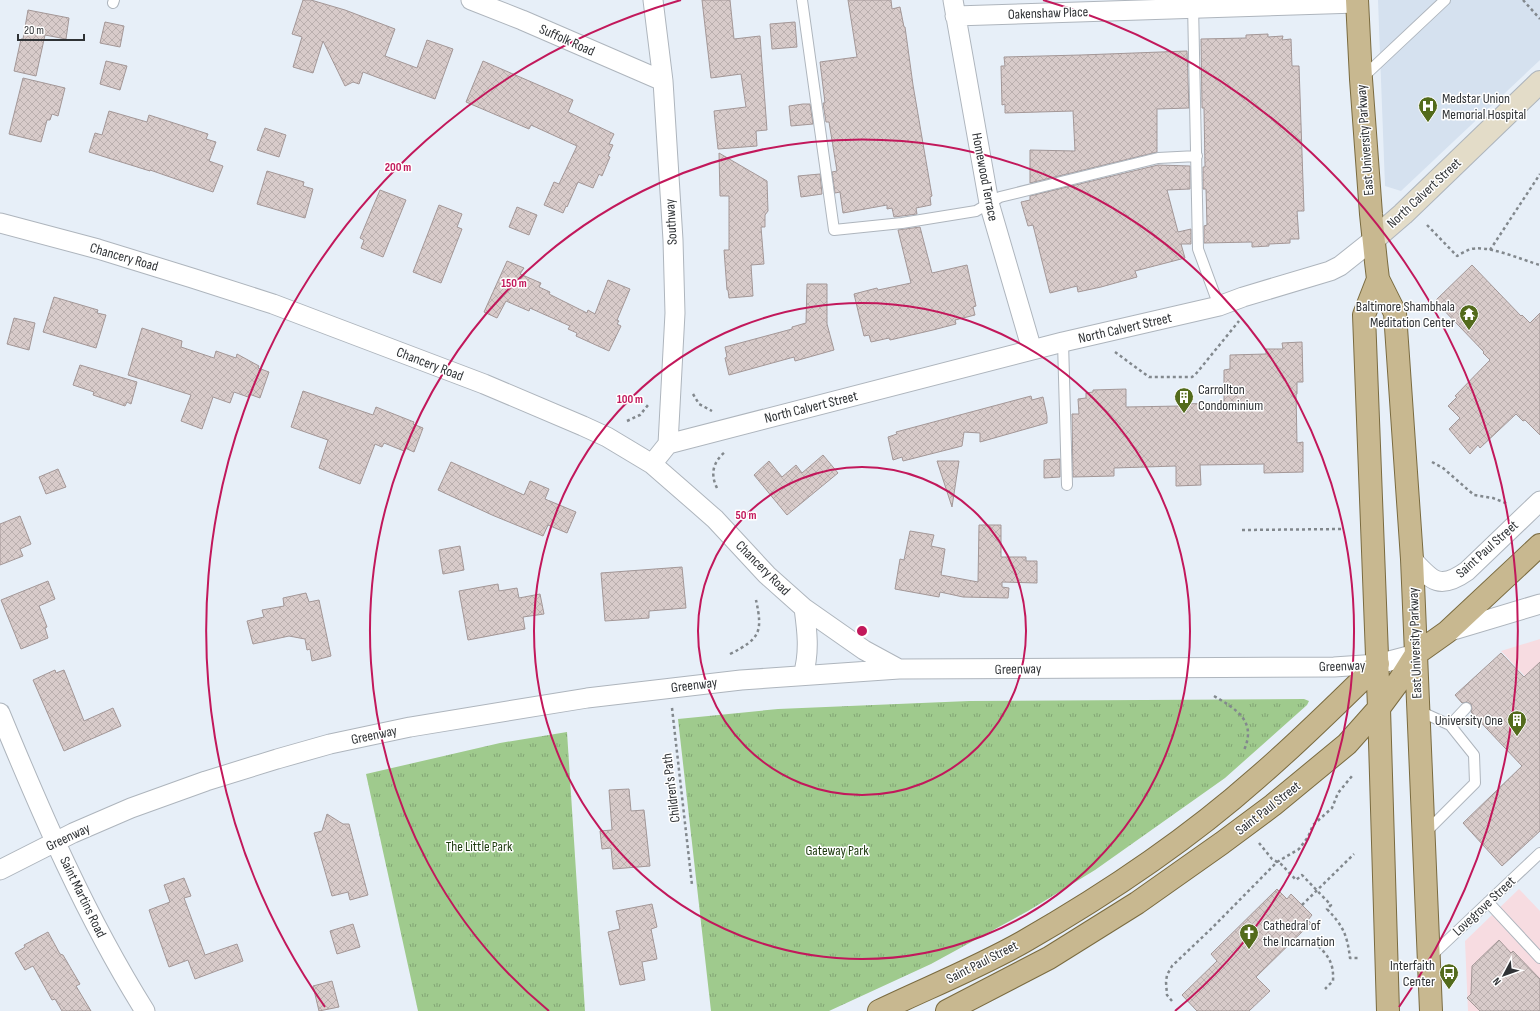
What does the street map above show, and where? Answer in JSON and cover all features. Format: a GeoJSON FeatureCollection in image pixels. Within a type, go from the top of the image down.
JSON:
{"type":"FeatureCollection","features":[{"type":"Feature","properties":{"kind":"main road","name":"East University Parkway"},"geometry":{"type":"LineString","coordinates":[[1357,2],[1361,79],[1378,279],[1395,313],[1412,559],[1417,710],[1431,1011]]}},
{"type":"Feature","properties":{"kind":"main road","name":"North Calvert Street"},"geometry":{"type":"LineString","coordinates":[[1374,239],[1403,214],[1540,82]]}},
{"type":"Feature","properties":{"kind":"main road","name":"East University Parkway"},"geometry":{"type":"LineString","coordinates":[[1378,279],[1364,315],[1380,708],[1388,1011]]}},
{"type":"Feature","properties":{"kind":"main road","name":"Saint Paul Street"},"geometry":{"type":"LineString","coordinates":[[947,1011],[1049,958],[1137,903],[1273,805],[1347,744],[1380,708],[1399,682],[1416,654],[1447,632],[1540,545]]}},
{"type":"Feature","properties":{"kind":"main road","name":"Saint Paul Street"},"geometry":{"type":"LineString","coordinates":[[879,1011],[955,976],[1022,942],[1110,888],[1183,838],[1257,778],[1378,664]]}},
{"type":"Feature","properties":{"kind":"street","name":"Suffolk Road"},"geometry":{"type":"LineString","coordinates":[[471,0],[522,20],[662,81]]}},
{"type":"Feature","properties":{"kind":"street","name":"Southway"},"geometry":{"type":"LineString","coordinates":[[653,0],[662,81],[673,240],[675,313],[668,444]]}},
{"type":"Feature","properties":{"kind":"street","name":"Oakenshaw Place"},"geometry":{"type":"LineString","coordinates":[[954,8],[1357,2]]}},
{"type":"Feature","properties":{"kind":"street","name":"Homewood Terrace"},"geometry":{"type":"LineString","coordinates":[[954,8],[989,203],[1032,350]]}},
{"type":"Feature","properties":{"kind":"street","name":"Chancery Road"},"geometry":{"type":"LineString","coordinates":[[0,223],[105,252],[273,304],[402,352],[608,437],[652,464],[715,519],[768,575],[804,608],[859,647],[899,669]]}},
{"type":"Feature","properties":{"kind":"street","name":"North Calvert Street"},"geometry":{"type":"LineString","coordinates":[[668,444],[1063,342],[1219,306],[1243,297],[1330,271],[1340,266],[1374,239]]}},
{"type":"Feature","properties":{"kind":"street"},"geometry":{"type":"LineString","coordinates":[[652,464],[668,444]]}},
{"type":"Feature","properties":{"kind":"street","name":"Saint Paul Street"},"geometry":{"type":"LineString","coordinates":[[1412,559],[1427,576],[1437,581],[1446,582],[1455,579],[1466,571],[1540,501]]}},
{"type":"Feature","properties":{"kind":"street"},"geometry":{"type":"LineString","coordinates":[[1447,632],[1540,604]]}},
{"type":"Feature","properties":{"kind":"street"},"geometry":{"type":"LineString","coordinates":[[803,675],[808,649],[804,608]]}},
{"type":"Feature","properties":{"kind":"street","name":"Greenway"},"geometry":{"type":"LineString","coordinates":[[0,870],[55,842],[131,808],[206,781],[330,744],[410,727],[527,707],[587,698],[741,680],[899,669],[1334,667],[1378,664],[1416,654]]}},
{"type":"Feature","properties":{"kind":"street","name":"Saint Martins Road"},"geometry":{"type":"LineString","coordinates":[[0,713],[55,842],[104,940],[145,1011]]}},
{"type":"Feature","properties":{"kind":"lane"},"geometry":{"type":"LineString","coordinates":[[802,0],[834,230],[902,223],[972,211],[1000,197],[1158,158],[1197,156]]}},
{"type":"Feature","properties":{"kind":"lane"},"geometry":{"type":"LineString","coordinates":[[1361,79],[1445,0]]}},
{"type":"Feature","properties":{"kind":"lane"},"geometry":{"type":"LineString","coordinates":[[1193,4],[1198,249],[1219,306]]}},
{"type":"Feature","properties":{"kind":"lane"},"geometry":{"type":"LineString","coordinates":[[1063,342],[1068,485]]}},
{"type":"Feature","properties":{"kind":"lane"},"geometry":{"type":"LineString","coordinates":[[1450,724],[1466,708]]}},
{"type":"Feature","properties":{"kind":"lane"},"geometry":{"type":"LineString","coordinates":[[1417,710],[1450,724],[1474,755],[1475,783],[1423,836]]}},
{"type":"Feature","properties":{"kind":"lane","name":"Lovegrove Street"},"geometry":{"type":"LineString","coordinates":[[1428,958],[1540,853]]}},
{"type":"Feature","properties":{"kind":"lane"},"geometry":{"type":"LineString","coordinates":[[1488,902],[1540,958]]}},
{"type":"Feature","properties":{"kind":"path"},"geometry":{"type":"LineString","coordinates":[[1523,0],[1540,19]]}},
{"type":"Feature","properties":{"kind":"path"},"geometry":{"type":"LineString","coordinates":[[1490,250],[1540,174]]}},
{"type":"Feature","properties":{"kind":"path"},"geometry":{"type":"LineString","coordinates":[[1427,226],[1457,256],[1468,250],[1478,248],[1490,250],[1540,265]]}},
{"type":"Feature","properties":{"kind":"path"},"geometry":{"type":"LineString","coordinates":[[1110,350],[1149,377],[1192,377],[1241,318]]}},
{"type":"Feature","properties":{"kind":"path"},"geometry":{"type":"LineString","coordinates":[[691,391],[699,404],[716,413]]}},
{"type":"Feature","properties":{"kind":"path"},"geometry":{"type":"LineString","coordinates":[[626,420],[640,415],[650,402]]}},
{"type":"Feature","properties":{"kind":"path"},"geometry":{"type":"LineString","coordinates":[[717,488],[713,481],[712,474],[714,464],[728,449]]}},
{"type":"Feature","properties":{"kind":"path"},"geometry":{"type":"LineString","coordinates":[[1432,462],[1443,468],[1474,495],[1493,498],[1510,505]]}},
{"type":"Feature","properties":{"kind":"path"},"geometry":{"type":"LineString","coordinates":[[1242,530],[1344,529]]}},
{"type":"Feature","properties":{"kind":"path"},"geometry":{"type":"LineString","coordinates":[[730,654],[752,641],[759,632],[761,620],[756,600]]}},
{"type":"Feature","properties":{"kind":"path","name":"Children's Path"},"geometry":{"type":"LineString","coordinates":[[670,688],[692,885]]}},
{"type":"Feature","properties":{"kind":"path"},"geometry":{"type":"LineString","coordinates":[[1214,696],[1235,708],[1246,723],[1248,732],[1244,750]]}},
{"type":"Feature","properties":{"kind":"path"},"geometry":{"type":"LineString","coordinates":[[1172,1001],[1167,995],[1166,982],[1167,975],[1172,966],[1277,862],[1302,846],[1313,825],[1332,808],[1338,793],[1352,776]]}},
{"type":"Feature","properties":{"kind":"path"},"geometry":{"type":"LineString","coordinates":[[1256,839],[1272,859],[1296,880],[1302,874],[1331,905],[1327,909],[1342,926],[1347,937],[1350,958],[1358,958]]}},
{"type":"Feature","properties":{"kind":"path"},"geometry":{"type":"LineString","coordinates":[[1302,905],[1354,854]]}},
{"type":"Feature","properties":{"kind":"path"},"geometry":{"type":"LineString","coordinates":[[1314,942],[1328,955],[1332,964],[1333,982],[1325,989]]}},
{"type":"Feature","properties":{"kind":"shaded area","name":"Medstar Union Memorial Hospital"},"geometry":{"type":"Polygon","coordinates":[[[1378,0],[1540,0],[1540,60],[1401,191],[1385,186],[1378,0]]]}},
{"type":"Feature","properties":{"kind":"shaded area"},"geometry":{"type":"Polygon","coordinates":[[[1540,639],[1540,692],[1501,651],[1540,639]]]}},
{"type":"Feature","properties":{"kind":"shaded area"},"geometry":{"type":"Polygon","coordinates":[[[1519,889],[1540,911],[1540,1011],[1468,1011],[1465,941],[1519,889]]]}},
{"type":"Feature","properties":{"kind":"green space","name":"Gateway Park"},"geometry":{"type":"Polygon","coordinates":[[[1304,699],[1309,701],[1307,705],[1225,778],[1095,870],[1028,911],[931,964],[829,1011],[711,1011],[678,719],[778,709],[969,701],[1304,699]]]}},
{"type":"Feature","properties":{"kind":"green space","name":"The Little Park"},"geometry":{"type":"Polygon","coordinates":[[[567,732],[585,1011],[418,1011],[366,774],[500,743],[567,732]]]}},
{"type":"Feature","properties":{"kind":"building"},"geometry":{"type":"Polygon","coordinates":[[[303,0],[311,0],[345,10],[395,29],[385,56],[417,68],[427,40],[453,49],[435,99],[363,72],[359,84],[353,82],[345,86],[323,41],[313,73],[293,67],[302,37],[292,34],[303,0]]]}},
{"type":"Feature","properties":{"kind":"building"},"geometry":{"type":"Polygon","coordinates":[[[702,0],[730,0],[734,39],[760,36],[767,130],[756,131],[757,146],[718,149],[714,111],[746,107],[741,74],[711,78],[702,0]]]}},
{"type":"Feature","properties":{"kind":"building"},"geometry":{"type":"Polygon","coordinates":[[[848,0],[891,0],[892,9],[900,7],[905,27],[913,85],[932,196],[930,197],[931,205],[916,208],[917,214],[894,217],[892,208],[887,209],[887,205],[843,213],[840,192],[835,193],[832,172],[837,171],[829,122],[826,122],[823,103],[825,103],[820,62],[857,57],[848,0]]]}},
{"type":"Feature","properties":{"kind":"building"},"geometry":{"type":"Polygon","coordinates":[[[28,10],[69,18],[66,39],[45,35],[36,76],[14,71],[21,39],[23,39],[28,10]]]}},
{"type":"Feature","properties":{"kind":"building"},"geometry":{"type":"Polygon","coordinates":[[[105,22],[124,26],[120,47],[100,43],[105,22]]]}},
{"type":"Feature","properties":{"kind":"building"},"geometry":{"type":"Polygon","coordinates":[[[795,22],[797,47],[772,49],[770,24],[795,22]]]}},
{"type":"Feature","properties":{"kind":"building"},"geometry":{"type":"Polygon","coordinates":[[[1268,34],[1268,37],[1283,36],[1282,40],[1291,39],[1292,66],[1299,66],[1304,211],[1297,211],[1299,239],[1290,239],[1290,243],[1269,244],[1269,246],[1252,247],[1252,242],[1204,243],[1204,226],[1207,225],[1206,189],[1203,189],[1203,167],[1205,167],[1201,39],[1246,38],[1246,35],[1268,34]]]}},
{"type":"Feature","properties":{"kind":"building"},"geometry":{"type":"Polygon","coordinates":[[[1187,51],[1189,108],[1157,109],[1157,152],[1030,183],[1030,150],[1075,151],[1073,111],[1005,113],[1005,104],[1002,105],[1001,66],[1005,66],[1004,57],[1187,51]]]}},
{"type":"Feature","properties":{"kind":"building"},"geometry":{"type":"Polygon","coordinates":[[[106,61],[127,66],[120,90],[100,84],[106,61]]]}},
{"type":"Feature","properties":{"kind":"building"},"geometry":{"type":"Polygon","coordinates":[[[483,61],[573,100],[568,112],[614,134],[609,144],[613,145],[608,156],[610,157],[602,176],[599,174],[593,188],[578,182],[563,213],[544,205],[554,182],[559,184],[577,146],[531,125],[529,129],[466,102],[483,61]]]}},
{"type":"Feature","properties":{"kind":"building"},"geometry":{"type":"Polygon","coordinates":[[[23,78],[65,88],[58,116],[52,114],[50,120],[47,120],[41,142],[9,134],[23,78]]]}},
{"type":"Feature","properties":{"kind":"building"},"geometry":{"type":"Polygon","coordinates":[[[810,104],[813,124],[791,126],[789,106],[810,104]]]}},
{"type":"Feature","properties":{"kind":"building"},"geometry":{"type":"Polygon","coordinates":[[[109,111],[147,122],[149,115],[208,134],[206,139],[216,142],[209,161],[223,166],[213,192],[150,170],[89,152],[95,133],[102,135],[109,111]]]}},
{"type":"Feature","properties":{"kind":"building"},"geometry":{"type":"Polygon","coordinates":[[[265,128],[286,135],[279,157],[257,150],[265,128]]]}},
{"type":"Feature","properties":{"kind":"building"},"geometry":{"type":"Polygon","coordinates":[[[719,153],[767,181],[768,211],[765,215],[765,227],[761,227],[764,264],[751,265],[753,296],[729,298],[727,290],[724,250],[729,250],[729,196],[720,196],[719,153]]]}},
{"type":"Feature","properties":{"kind":"building"},"geometry":{"type":"Polygon","coordinates":[[[1158,165],[1190,166],[1190,189],[1167,190],[1178,232],[1191,229],[1191,244],[1181,244],[1185,258],[1135,271],[1137,277],[1101,287],[1078,292],[1077,286],[1050,293],[1033,225],[1028,226],[1021,202],[1030,200],[1030,196],[1158,165]]]}},
{"type":"Feature","properties":{"kind":"building"},"geometry":{"type":"Polygon","coordinates":[[[267,171],[304,182],[303,186],[313,189],[305,218],[257,204],[267,171]]]}},
{"type":"Feature","properties":{"kind":"building"},"geometry":{"type":"Polygon","coordinates":[[[820,174],[822,194],[801,197],[798,176],[820,174]]]}},
{"type":"Feature","properties":{"kind":"building"},"geometry":{"type":"Polygon","coordinates":[[[380,190],[406,200],[383,257],[361,248],[364,240],[360,238],[380,190]]]}},
{"type":"Feature","properties":{"kind":"building"},"geometry":{"type":"Polygon","coordinates":[[[439,205],[462,214],[457,227],[462,229],[441,283],[413,272],[439,205]]]}},
{"type":"Feature","properties":{"kind":"building"},"geometry":{"type":"Polygon","coordinates":[[[517,207],[537,215],[529,235],[509,227],[517,207]]]}},
{"type":"Feature","properties":{"kind":"building"},"geometry":{"type":"Polygon","coordinates":[[[920,227],[932,273],[967,265],[976,306],[973,307],[975,315],[955,320],[956,324],[933,330],[890,340],[889,338],[871,342],[869,335],[864,336],[854,294],[877,288],[878,290],[911,283],[898,230],[920,227]]]}},
{"type":"Feature","properties":{"kind":"building"},"geometry":{"type":"Polygon","coordinates":[[[507,261],[524,268],[520,274],[541,283],[539,287],[550,292],[549,294],[587,313],[588,310],[595,314],[608,280],[630,289],[617,320],[619,321],[617,324],[621,326],[609,351],[576,336],[577,333],[568,329],[570,326],[530,308],[529,311],[506,301],[497,318],[484,312],[507,261]]]}},
{"type":"Feature","properties":{"kind":"building"},"geometry":{"type":"Polygon","coordinates":[[[1472,265],[1521,316],[1522,315],[1530,323],[1540,313],[1540,435],[1525,420],[1523,421],[1516,414],[1480,448],[1478,445],[1470,454],[1449,429],[1460,418],[1448,406],[1457,397],[1455,396],[1490,360],[1435,301],[1472,265]]]}},
{"type":"Feature","properties":{"kind":"building"},"geometry":{"type":"Polygon","coordinates":[[[807,284],[827,284],[827,324],[834,350],[795,361],[794,357],[729,375],[725,358],[727,357],[725,347],[792,329],[792,327],[806,323],[807,284]]]}},
{"type":"Feature","properties":{"kind":"building"},"geometry":{"type":"Polygon","coordinates":[[[54,297],[98,310],[97,313],[106,315],[96,348],[43,332],[54,297]]]}},
{"type":"Feature","properties":{"kind":"building"},"geometry":{"type":"Polygon","coordinates":[[[14,318],[35,323],[29,350],[7,344],[14,318]]]}},
{"type":"Feature","properties":{"kind":"building"},"geometry":{"type":"Polygon","coordinates":[[[142,328],[182,341],[181,347],[214,358],[216,351],[236,358],[237,354],[259,366],[258,368],[269,372],[260,398],[249,394],[248,397],[234,392],[230,403],[213,397],[202,429],[181,421],[191,395],[128,375],[142,328]]]}},
{"type":"Feature","properties":{"kind":"building","name":"Carrollton Condominium"},"geometry":{"type":"Polygon","coordinates":[[[1302,342],[1303,382],[1297,382],[1296,394],[1297,443],[1303,442],[1303,472],[1264,473],[1264,464],[1200,465],[1201,485],[1176,486],[1176,466],[1114,468],[1114,476],[1073,477],[1072,414],[1079,414],[1078,399],[1086,398],[1086,393],[1093,392],[1093,390],[1126,389],[1126,407],[1181,406],[1181,404],[1224,403],[1224,370],[1230,369],[1230,355],[1266,354],[1266,349],[1283,349],[1282,343],[1302,342]]]}},
{"type":"Feature","properties":{"kind":"building"},"geometry":{"type":"Polygon","coordinates":[[[80,365],[137,382],[131,404],[127,402],[125,406],[93,395],[94,392],[73,385],[80,365]]]}},
{"type":"Feature","properties":{"kind":"building"},"geometry":{"type":"Polygon","coordinates":[[[303,391],[373,415],[376,407],[414,422],[413,424],[423,428],[414,452],[405,448],[404,451],[384,443],[382,447],[375,444],[360,484],[319,468],[328,440],[291,427],[303,391]]]}},
{"type":"Feature","properties":{"kind":"building"},"geometry":{"type":"Polygon","coordinates":[[[1031,396],[1032,400],[1043,397],[1047,423],[980,442],[980,433],[964,432],[962,446],[903,461],[902,457],[893,460],[888,437],[897,434],[896,432],[1031,396]]]}},
{"type":"Feature","properties":{"kind":"building"},"geometry":{"type":"Polygon","coordinates":[[[823,455],[838,473],[787,515],[754,475],[769,461],[782,477],[796,465],[802,473],[823,455]]]}},
{"type":"Feature","properties":{"kind":"building"},"geometry":{"type":"Polygon","coordinates":[[[1060,459],[1060,477],[1044,478],[1044,460],[1060,459]]]}},
{"type":"Feature","properties":{"kind":"building"},"geometry":{"type":"Polygon","coordinates":[[[937,461],[959,461],[952,507],[937,461]]]}},
{"type":"Feature","properties":{"kind":"building"},"geometry":{"type":"Polygon","coordinates":[[[451,462],[524,495],[530,481],[549,489],[545,499],[576,512],[567,533],[548,525],[543,536],[492,515],[438,490],[451,462]]]}},
{"type":"Feature","properties":{"kind":"building"},"geometry":{"type":"Polygon","coordinates":[[[58,469],[66,487],[46,494],[39,477],[58,469]]]}},
{"type":"Feature","properties":{"kind":"building"},"geometry":{"type":"Polygon","coordinates":[[[20,516],[31,544],[20,549],[23,556],[0,565],[0,524],[20,516]]]}},
{"type":"Feature","properties":{"kind":"building"},"geometry":{"type":"Polygon","coordinates":[[[979,525],[1001,525],[1001,557],[1026,557],[1026,561],[1037,561],[1037,583],[1002,582],[1002,587],[1009,588],[1008,598],[963,597],[940,592],[939,597],[895,589],[900,559],[904,560],[910,531],[934,535],[931,546],[945,549],[941,575],[978,582],[979,525]]]}},
{"type":"Feature","properties":{"kind":"building"},"geometry":{"type":"Polygon","coordinates":[[[460,546],[464,570],[443,574],[439,550],[460,546]]]}},
{"type":"Feature","properties":{"kind":"building"},"geometry":{"type":"Polygon","coordinates":[[[682,567],[686,608],[649,611],[649,618],[605,621],[601,573],[682,567]]]}},
{"type":"Feature","properties":{"kind":"building"},"geometry":{"type":"Polygon","coordinates":[[[48,581],[55,599],[39,606],[47,627],[45,628],[48,638],[21,649],[1,600],[48,581]]]}},
{"type":"Feature","properties":{"kind":"building"},"geometry":{"type":"Polygon","coordinates":[[[498,584],[499,591],[517,588],[519,598],[540,594],[544,614],[523,617],[525,629],[468,640],[459,591],[498,584]]]}},
{"type":"Feature","properties":{"kind":"building"},"geometry":{"type":"Polygon","coordinates":[[[306,593],[309,602],[319,600],[331,656],[312,661],[310,649],[307,650],[305,639],[289,636],[253,644],[247,621],[264,617],[262,610],[284,606],[283,598],[306,593]]]}},
{"type":"Feature","properties":{"kind":"building","name":"University One"},"geometry":{"type":"Polygon","coordinates":[[[1501,653],[1524,677],[1540,662],[1540,831],[1502,866],[1463,823],[1522,766],[1471,712],[1471,704],[1467,702],[1462,703],[1455,695],[1501,653]]]}},
{"type":"Feature","properties":{"kind":"building"},"geometry":{"type":"Polygon","coordinates":[[[55,670],[56,673],[64,670],[84,721],[113,708],[121,726],[64,751],[33,680],[55,670]]]}},
{"type":"Feature","properties":{"kind":"building"},"geometry":{"type":"Polygon","coordinates":[[[629,789],[631,811],[644,810],[650,866],[613,869],[611,848],[602,849],[600,831],[612,830],[609,790],[629,789]]]}},
{"type":"Feature","properties":{"kind":"building"},"geometry":{"type":"Polygon","coordinates":[[[327,814],[343,824],[349,824],[368,895],[350,900],[348,892],[332,896],[314,833],[322,831],[327,814]]]}},
{"type":"Feature","properties":{"kind":"building"},"geometry":{"type":"Polygon","coordinates":[[[184,878],[191,896],[184,898],[205,955],[237,944],[243,961],[195,979],[188,960],[169,967],[149,910],[170,902],[164,885],[184,878]]]}},
{"type":"Feature","properties":{"kind":"building","name":"Cathedral of the Incarnation"},"geometry":{"type":"Polygon","coordinates":[[[1277,889],[1287,899],[1291,894],[1312,915],[1308,920],[1311,923],[1256,977],[1270,991],[1249,1011],[1197,1011],[1182,995],[1217,961],[1211,954],[1277,889]]]}},
{"type":"Feature","properties":{"kind":"building"},"geometry":{"type":"Polygon","coordinates":[[[652,904],[657,927],[651,929],[657,959],[642,962],[645,980],[620,985],[608,932],[620,929],[616,911],[652,904]]]}},
{"type":"Feature","properties":{"kind":"building"},"geometry":{"type":"Polygon","coordinates":[[[353,924],[360,947],[337,954],[330,931],[353,924]]]}},
{"type":"Feature","properties":{"kind":"building"},"geometry":{"type":"Polygon","coordinates":[[[48,932],[60,954],[63,955],[80,984],[76,986],[91,1011],[62,1011],[55,999],[52,1000],[33,966],[25,970],[15,953],[25,947],[24,945],[48,932]]]}},
{"type":"Feature","properties":{"kind":"building"},"geometry":{"type":"Polygon","coordinates":[[[1499,940],[1511,953],[1513,951],[1540,979],[1540,1011],[1480,1011],[1467,998],[1471,994],[1472,966],[1499,940]]]}},
{"type":"Feature","properties":{"kind":"building"},"geometry":{"type":"Polygon","coordinates":[[[332,981],[339,1007],[319,1011],[313,986],[332,981]]]}},
{"type":"Feature","properties":{"kind":"place","name":"Medstar Union Memorial Hospital"},"geometry":{"type":"Point","coordinates":[1428,123]}},
{"type":"Feature","properties":{"kind":"place","name":"Baltimore Shambhala Meditation Center"},"geometry":{"type":"Point","coordinates":[1469,331]}},
{"type":"Feature","properties":{"kind":"place","name":"Carrollton Condominium"},"geometry":{"type":"Point","coordinates":[1184,414]}},
{"type":"Feature","properties":{"kind":"place","name":"University One"},"geometry":{"type":"Point","coordinates":[1517,737]}},
{"type":"Feature","properties":{"kind":"place","name":"Cathedral of the Incarnation"},"geometry":{"type":"Point","coordinates":[1249,950]}},
{"type":"Feature","properties":{"kind":"place","name":"Interfaith Center"},"geometry":{"type":"Point","coordinates":[1449,990]}}]}
